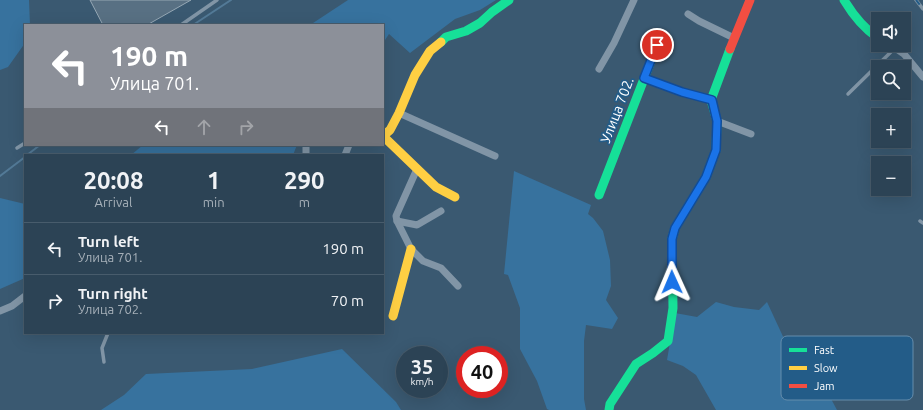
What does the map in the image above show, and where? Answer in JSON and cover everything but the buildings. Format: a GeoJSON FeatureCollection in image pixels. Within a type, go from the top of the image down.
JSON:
{"type":"FeatureCollection","features":[{"type":"Feature","properties":{"kind":"street"},"geometry":{"type":"LineString","coordinates":[[384,135],[390,130],[400,113],[415,75],[430,51],[446,37],[466,31],[480,23],[509,0]]}},
{"type":"Feature","properties":{"kind":"street"},"geometry":{"type":"LineString","coordinates":[[599,69],[614,43],[634,0]]}},
{"type":"Feature","properties":{"kind":"street"},"geometry":{"type":"LineString","coordinates":[[609,410],[610,404],[636,364],[668,341],[673,308],[672,239],[675,228],[706,177],[716,150],[717,121],[712,100],[734,38],[750,0]]}},
{"type":"Feature","properties":{"kind":"street"},"geometry":{"type":"LineString","coordinates":[[844,0],[860,24],[871,34]]}},
{"type":"Feature","properties":{"kind":"street"},"geometry":{"type":"LineString","coordinates":[[688,14],[734,38]]}},
{"type":"Feature","properties":{"kind":"street","name":"Улица 702."},"geometry":{"type":"LineString","coordinates":[[599,195],[661,35]]}},
{"type":"Feature","properties":{"kind":"street"},"geometry":{"type":"LineString","coordinates":[[901,52],[923,77]]}},
{"type":"Feature","properties":{"kind":"street"},"geometry":{"type":"LineString","coordinates":[[644,78],[682,92],[712,100]]}},
{"type":"Feature","properties":{"kind":"street"},"geometry":{"type":"LineString","coordinates":[[400,113],[495,156]]}},
{"type":"Feature","properties":{"kind":"street"},"geometry":{"type":"LineString","coordinates":[[717,121],[751,134]]}},
{"type":"Feature","properties":{"kind":"street"},"geometry":{"type":"LineString","coordinates":[[384,137],[436,186],[455,197]]}},
{"type":"Feature","properties":{"kind":"street"},"geometry":{"type":"LineString","coordinates":[[417,169],[396,216],[397,220],[411,249],[423,261],[440,268],[458,286]]}},
{"type":"Feature","properties":{"kind":"street"},"geometry":{"type":"LineString","coordinates":[[397,220],[417,224],[441,211]]}},
{"type":"Feature","properties":{"kind":"street"},"geometry":{"type":"LineString","coordinates":[[393,316],[411,249]]}},
{"type":"Feature","properties":{"kind":"street"},"geometry":{"type":"LineString","coordinates":[[0,311],[12,306],[24,297]]}},
{"type":"Feature","properties":{"kind":"lane"},"geometry":{"type":"LineString","coordinates":[[182,24],[217,0]]}},
{"type":"Feature","properties":{"kind":"lane"},"geometry":{"type":"LineString","coordinates":[[848,94],[887,52]]}},
{"type":"Feature","properties":{"kind":"lane"},"geometry":{"type":"LineString","coordinates":[[17,148],[24,144]]}},
{"type":"Feature","properties":{"kind":"lane"},"geometry":{"type":"LineString","coordinates":[[104,362],[102,348],[108,334]]}},
{"type":"Feature","properties":{"kind":"shaded area"},"geometry":{"type":"Polygon","coordinates":[[[0,0],[29,0],[30,24],[24,24],[24,44],[8,67],[0,70],[0,0]]]}},
{"type":"Feature","properties":{"kind":"shaded area"},"geometry":{"type":"Polygon","coordinates":[[[348,0],[496,0],[480,10],[455,19],[410,53],[389,34],[384,42],[384,24],[312,24],[348,0]]]}},
{"type":"Feature","properties":{"kind":"shaded area"},"geometry":{"type":"Polygon","coordinates":[[[142,146],[297,146],[293,154],[132,154],[142,146]]]}},
{"type":"Feature","properties":{"kind":"shaded area"},"geometry":{"type":"Polygon","coordinates":[[[514,171],[591,205],[588,214],[603,231],[610,260],[611,286],[606,300],[618,318],[612,329],[586,325],[584,341],[584,399],[586,410],[547,409],[537,381],[520,349],[520,308],[508,275],[504,274],[514,171]]]}},
{"type":"Feature","properties":{"kind":"shaded area"},"geometry":{"type":"Polygon","coordinates":[[[0,198],[24,204],[24,278],[0,289],[0,198]]]}},
{"type":"Feature","properties":{"kind":"shaded area"},"geometry":{"type":"Polygon","coordinates":[[[716,302],[734,307],[759,310],[767,302],[783,336],[781,336],[781,400],[832,400],[837,410],[716,410],[696,375],[683,366],[667,360],[675,313],[697,317],[716,302]]]}},
{"type":"Feature","properties":{"kind":"shaded area"},"geometry":{"type":"Polygon","coordinates":[[[342,349],[396,402],[401,410],[101,410],[124,395],[146,374],[252,369],[342,349]]]}},
{"type":"Feature","properties":{"kind":"waterway"},"geometry":{"type":"LineString","coordinates":[[195,24],[231,0]]}},
{"type":"Feature","properties":{"kind":"waterway"},"geometry":{"type":"LineString","coordinates":[[28,154],[39,146]]}},
{"type":"Feature","properties":{"kind":"waterway"},"geometry":{"type":"LineString","coordinates":[[0,176],[24,158]]}},
{"type":"Feature","properties":{"kind":"railway"},"geometry":{"type":"LineString","coordinates":[[916,0],[923,9]]}},
{"type":"Feature","properties":{"kind":"traffic: fast"},"geometry":{"type":"LineString","coordinates":[[441,42],[446,37],[466,31],[480,23],[509,0]]}},
{"type":"Feature","properties":{"kind":"traffic: fast"},"geometry":{"type":"LineString","coordinates":[[844,0],[859,21],[871,32]]}},
{"type":"Feature","properties":{"kind":"traffic: fast"},"geometry":{"type":"LineString","coordinates":[[599,195],[661,35]]}},
{"type":"Feature","properties":{"kind":"traffic: fast"},"geometry":{"type":"LineString","coordinates":[[609,410],[610,404],[636,364],[668,341],[673,308],[672,239],[675,228],[706,177],[716,150],[717,121],[711,100],[730,49]]}},
{"type":"Feature","properties":{"kind":"traffic: slow"},"geometry":{"type":"LineString","coordinates":[[384,135],[390,130],[399,113],[415,75],[430,51],[441,42]]}},
{"type":"Feature","properties":{"kind":"traffic: slow"},"geometry":{"type":"LineString","coordinates":[[384,137],[436,187],[455,197]]}},
{"type":"Feature","properties":{"kind":"traffic: slow"},"geometry":{"type":"LineString","coordinates":[[393,316],[411,249]]}},
{"type":"Feature","properties":{"kind":"traffic: jam"},"geometry":{"type":"LineString","coordinates":[[730,49],[750,0]]}},
{"type":"Feature","properties":{"kind":"route"},"geometry":{"type":"LineString","coordinates":[[657,45],[644,78],[682,92],[712,100],[717,121],[716,150],[706,177],[675,228],[672,239],[672,282]]}}]}
